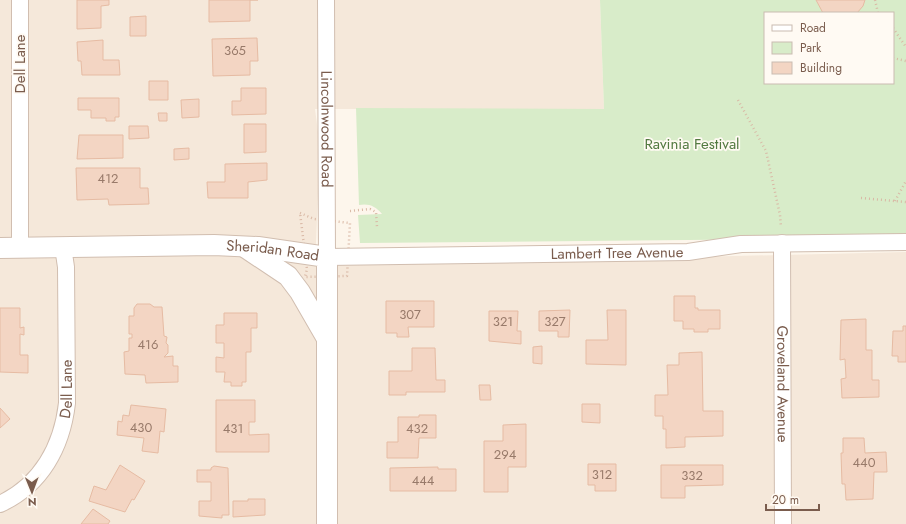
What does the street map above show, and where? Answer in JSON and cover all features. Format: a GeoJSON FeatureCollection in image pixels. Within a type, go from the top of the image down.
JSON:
{"type":"FeatureCollection","features":[{"type":"Feature","properties":{"kind":"street","name":"Dell Lane"},"geometry":{"type":"LineString","coordinates":[[20,0],[20,247]]}},
{"type":"Feature","properties":{"kind":"street","name":"Lincolnwood Road"},"geometry":{"type":"LineString","coordinates":[[326,0],[327,257]]}},
{"type":"Feature","properties":{"kind":"street","name":"Lambert Tree Avenue"},"geometry":{"type":"LineString","coordinates":[[327,257],[688,252],[741,244],[906,242]]}},
{"type":"Feature","properties":{"kind":"street","name":"Groveland Avenue"},"geometry":{"type":"LineString","coordinates":[[782,243],[783,524]]}},
{"type":"Feature","properties":{"kind":"street","name":"Sheridan Road"},"geometry":{"type":"LineString","coordinates":[[0,248],[214,245],[258,246],[327,257],[327,524]]}},
{"type":"Feature","properties":{"kind":"street"},"geometry":{"type":"LineString","coordinates":[[243,246],[288,276],[300,292],[327,339]]}},
{"type":"Feature","properties":{"kind":"street","name":"Dell Lane"},"geometry":{"type":"LineString","coordinates":[[0,504],[23,490],[37,478],[58,443],[66,417],[66,267],[63,247]]}},
{"type":"Feature","properties":{"kind":"path"},"geometry":{"type":"LineString","coordinates":[[875,0],[878,12]]}},
{"type":"Feature","properties":{"kind":"path"},"geometry":{"type":"LineString","coordinates":[[894,29],[906,46]]}},
{"type":"Feature","properties":{"kind":"path"},"geometry":{"type":"LineString","coordinates":[[894,58],[906,61]]}},
{"type":"Feature","properties":{"kind":"path"},"geometry":{"type":"LineString","coordinates":[[738,100],[766,151],[780,214],[782,243]]}},
{"type":"Feature","properties":{"kind":"path"},"geometry":{"type":"LineString","coordinates":[[895,201],[906,181]]}},
{"type":"Feature","properties":{"kind":"path"},"geometry":{"type":"LineString","coordinates":[[861,198],[906,202]]}},
{"type":"Feature","properties":{"kind":"path"},"geometry":{"type":"LineString","coordinates":[[350,211],[370,209],[376,212],[378,227]]}},
{"type":"Feature","properties":{"kind":"shaded area"},"geometry":{"type":"Polygon","coordinates":[[[0,0],[600,0],[604,109],[315,109],[320,147],[315,266],[906,252],[906,524],[0,524],[0,0]]]}},
{"type":"Feature","properties":{"kind":"green space","name":"Ravinia Festival"},"geometry":{"type":"Polygon","coordinates":[[[600,0],[906,0],[906,238],[360,243],[358,215],[382,214],[372,206],[366,204],[359,205],[356,108],[604,109],[600,0]]]}},
{"type":"Feature","properties":{"kind":"building"},"geometry":{"type":"Polygon","coordinates":[[[77,0],[109,0],[109,5],[101,6],[101,28],[77,29],[77,0]]]}},
{"type":"Feature","properties":{"kind":"building"},"geometry":{"type":"Polygon","coordinates":[[[209,0],[250,0],[250,21],[209,22],[209,0]]]}},
{"type":"Feature","properties":{"kind":"building"},"geometry":{"type":"Polygon","coordinates":[[[816,0],[865,0],[863,6],[858,12],[822,12],[816,0]]]}},
{"type":"Feature","properties":{"kind":"building"},"geometry":{"type":"Polygon","coordinates":[[[146,16],[146,36],[130,36],[130,17],[146,16]]]}},
{"type":"Feature","properties":{"kind":"building"},"geometry":{"type":"Polygon","coordinates":[[[257,38],[258,61],[250,61],[250,75],[213,76],[212,39],[257,38]]]}},
{"type":"Feature","properties":{"kind":"building"},"geometry":{"type":"Polygon","coordinates":[[[103,40],[103,60],[119,60],[120,75],[82,75],[81,61],[78,61],[77,42],[103,40]]]}},
{"type":"Feature","properties":{"kind":"building"},"geometry":{"type":"Polygon","coordinates":[[[149,81],[168,81],[168,100],[149,100],[149,81]]]}},
{"type":"Feature","properties":{"kind":"building"},"geometry":{"type":"Polygon","coordinates":[[[241,88],[266,88],[266,114],[232,115],[232,101],[241,101],[241,88]]]}},
{"type":"Feature","properties":{"kind":"building"},"geometry":{"type":"Polygon","coordinates":[[[78,98],[119,98],[119,117],[115,117],[115,121],[106,121],[106,118],[91,118],[91,110],[78,110],[78,98]]]}},
{"type":"Feature","properties":{"kind":"building"},"geometry":{"type":"Polygon","coordinates":[[[199,99],[199,117],[182,118],[181,100],[199,99]]]}},
{"type":"Feature","properties":{"kind":"building"},"geometry":{"type":"Polygon","coordinates":[[[158,113],[167,113],[167,121],[159,121],[158,113]]]}},
{"type":"Feature","properties":{"kind":"building"},"geometry":{"type":"Polygon","coordinates":[[[244,124],[266,124],[266,152],[244,153],[244,124]]]}},
{"type":"Feature","properties":{"kind":"building"},"geometry":{"type":"Polygon","coordinates":[[[129,126],[148,126],[149,138],[129,139],[129,126]]]}},
{"type":"Feature","properties":{"kind":"building"},"geometry":{"type":"Polygon","coordinates":[[[79,135],[123,135],[123,158],[77,159],[79,135]]]}},
{"type":"Feature","properties":{"kind":"building"},"geometry":{"type":"Polygon","coordinates":[[[189,148],[189,159],[174,160],[174,149],[189,148]]]}},
{"type":"Feature","properties":{"kind":"building"},"geometry":{"type":"Polygon","coordinates":[[[267,163],[267,180],[248,182],[248,198],[208,198],[207,182],[225,182],[225,164],[267,163]]]}},
{"type":"Feature","properties":{"kind":"building"},"geometry":{"type":"Polygon","coordinates":[[[76,168],[140,168],[140,188],[148,188],[149,204],[109,205],[108,199],[77,200],[76,168]]]}},
{"type":"Feature","properties":{"kind":"building"},"geometry":{"type":"Polygon","coordinates":[[[674,296],[695,296],[695,308],[698,308],[698,310],[720,310],[720,329],[708,329],[708,332],[694,332],[694,329],[683,329],[683,321],[674,321],[674,296]]]}},
{"type":"Feature","properties":{"kind":"building"},"geometry":{"type":"Polygon","coordinates":[[[386,301],[434,301],[434,327],[408,327],[409,337],[397,337],[397,333],[386,333],[386,301]]]}},
{"type":"Feature","properties":{"kind":"building"},"geometry":{"type":"Polygon","coordinates":[[[137,304],[150,304],[154,307],[162,307],[164,336],[167,337],[166,343],[168,345],[168,353],[164,357],[173,356],[173,366],[178,366],[178,382],[146,383],[145,375],[125,374],[124,352],[129,351],[129,338],[132,338],[132,334],[129,334],[129,316],[134,316],[134,308],[137,304]]]}},
{"type":"Feature","properties":{"kind":"building"},"geometry":{"type":"Polygon","coordinates":[[[0,308],[20,308],[20,328],[24,327],[24,335],[20,334],[20,355],[28,355],[28,373],[0,372],[0,308]]]}},
{"type":"Feature","properties":{"kind":"building"},"geometry":{"type":"Polygon","coordinates":[[[570,310],[569,337],[558,337],[558,331],[539,331],[539,311],[570,310]]]}},
{"type":"Feature","properties":{"kind":"building"},"geometry":{"type":"Polygon","coordinates":[[[607,310],[626,310],[626,365],[586,364],[586,340],[608,340],[607,310]]]}},
{"type":"Feature","properties":{"kind":"building"},"geometry":{"type":"Polygon","coordinates":[[[489,311],[518,311],[517,331],[521,331],[521,344],[489,341],[489,311]]]}},
{"type":"Feature","properties":{"kind":"building"},"geometry":{"type":"Polygon","coordinates":[[[224,313],[257,313],[257,328],[251,328],[251,352],[246,352],[246,382],[242,382],[242,386],[231,386],[231,382],[224,382],[225,372],[216,372],[216,357],[224,358],[224,343],[216,343],[216,325],[224,325],[224,313]]]}},
{"type":"Feature","properties":{"kind":"building"},"geometry":{"type":"Polygon","coordinates":[[[866,319],[866,350],[872,350],[872,380],[879,380],[879,397],[842,398],[841,379],[846,378],[845,359],[840,360],[841,320],[866,319]]]}},
{"type":"Feature","properties":{"kind":"building"},"geometry":{"type":"Polygon","coordinates":[[[903,326],[906,326],[906,362],[898,362],[898,356],[892,356],[893,331],[903,331],[903,326]]]}},
{"type":"Feature","properties":{"kind":"building"},"geometry":{"type":"Polygon","coordinates":[[[542,346],[542,364],[533,363],[533,347],[542,346]]]}},
{"type":"Feature","properties":{"kind":"building"},"geometry":{"type":"Polygon","coordinates":[[[412,348],[435,348],[436,380],[445,380],[445,392],[406,392],[406,395],[389,395],[389,371],[412,371],[412,348]]]}},
{"type":"Feature","properties":{"kind":"building"},"geometry":{"type":"Polygon","coordinates":[[[702,352],[703,411],[723,411],[723,436],[685,437],[685,447],[666,448],[666,429],[663,429],[663,416],[655,416],[655,395],[668,395],[667,365],[679,365],[679,353],[702,352]]]}},
{"type":"Feature","properties":{"kind":"building"},"geometry":{"type":"Polygon","coordinates":[[[479,385],[490,385],[491,400],[480,400],[479,385]]]}},
{"type":"Feature","properties":{"kind":"building"},"geometry":{"type":"Polygon","coordinates":[[[216,400],[255,400],[255,422],[249,422],[249,435],[269,434],[269,452],[216,452],[216,400]]]}},
{"type":"Feature","properties":{"kind":"building"},"geometry":{"type":"Polygon","coordinates":[[[582,404],[600,404],[600,423],[582,422],[582,404]]]}},
{"type":"Feature","properties":{"kind":"building"},"geometry":{"type":"Polygon","coordinates":[[[131,405],[166,409],[164,432],[160,431],[158,453],[142,451],[144,438],[117,435],[118,421],[122,422],[123,415],[129,416],[131,405]]]}},
{"type":"Feature","properties":{"kind":"building"},"geometry":{"type":"Polygon","coordinates":[[[0,408],[10,419],[0,428],[0,408]]]}},
{"type":"Feature","properties":{"kind":"building"},"geometry":{"type":"Polygon","coordinates":[[[419,415],[436,415],[436,438],[419,438],[418,458],[387,458],[387,442],[398,442],[398,417],[419,417],[419,415]]]}},
{"type":"Feature","properties":{"kind":"building"},"geometry":{"type":"Polygon","coordinates":[[[526,424],[526,467],[508,467],[508,492],[484,492],[484,441],[503,441],[503,425],[526,424]]]}},
{"type":"Feature","properties":{"kind":"building"},"geometry":{"type":"Polygon","coordinates":[[[843,438],[864,438],[865,453],[886,452],[887,472],[874,472],[873,499],[846,500],[845,484],[842,484],[841,453],[843,453],[843,438]]]}},
{"type":"Feature","properties":{"kind":"building"},"geometry":{"type":"Polygon","coordinates":[[[588,464],[616,464],[616,491],[595,491],[595,485],[588,485],[588,464]]]}},
{"type":"Feature","properties":{"kind":"building"},"geometry":{"type":"Polygon","coordinates":[[[120,465],[145,481],[125,512],[89,501],[94,486],[106,490],[120,465]]]}},
{"type":"Feature","properties":{"kind":"building"},"geometry":{"type":"Polygon","coordinates":[[[661,465],[723,465],[723,485],[685,486],[685,498],[661,498],[661,465]]]}},
{"type":"Feature","properties":{"kind":"building"},"geometry":{"type":"Polygon","coordinates":[[[214,466],[228,468],[229,515],[222,515],[222,518],[199,516],[199,501],[211,501],[211,482],[197,482],[197,470],[211,470],[214,466]]]}},
{"type":"Feature","properties":{"kind":"building"},"geometry":{"type":"Polygon","coordinates":[[[438,467],[438,469],[456,469],[456,491],[390,491],[390,468],[438,467]]]}},
{"type":"Feature","properties":{"kind":"building"},"geometry":{"type":"Polygon","coordinates":[[[248,499],[265,499],[265,515],[233,517],[233,501],[248,501],[248,499]]]}},
{"type":"Feature","properties":{"kind":"building"},"geometry":{"type":"Polygon","coordinates":[[[93,509],[110,521],[108,524],[81,524],[93,509]]]}}]}
